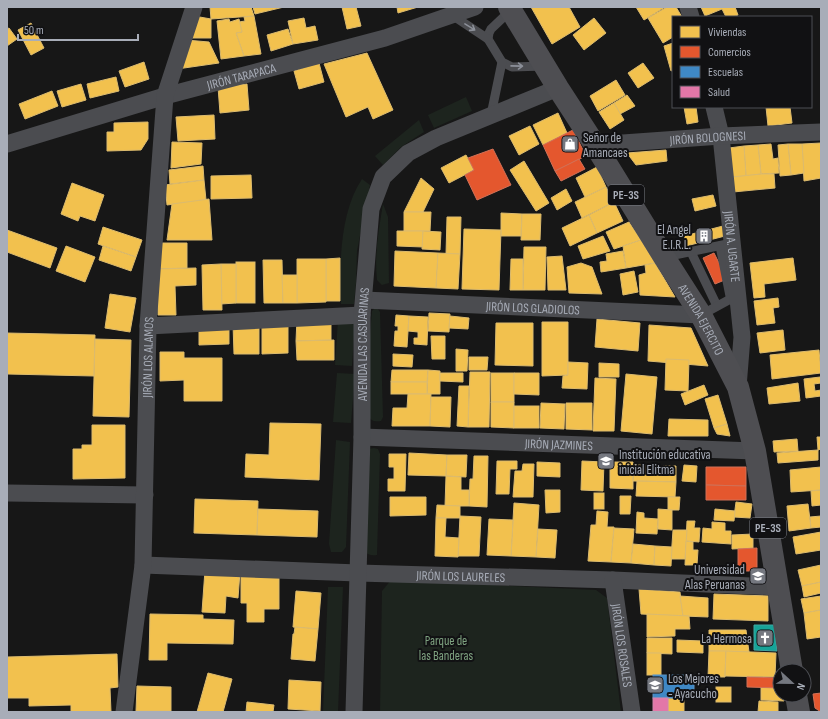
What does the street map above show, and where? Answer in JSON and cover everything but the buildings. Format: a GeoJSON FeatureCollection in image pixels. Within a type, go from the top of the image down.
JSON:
{"type":"FeatureCollection","features":[{"type":"Feature","properties":{"kind":"highway","name":"AVENIDA EJERCITO"},"geometry":{"type":"LineString","coordinates":[[510,8],[558,88],[664,257],[709,311],[738,387],[755,451],[791,663]]}},
{"type":"Feature","properties":{"kind":"street","name":"JIRÓN LOS ALAMOS"},"geometry":{"type":"LineString","coordinates":[[124,712],[143,565],[148,326],[165,96],[194,7]]}},
{"type":"Feature","properties":{"kind":"street","name":"JIRÓN TARAPACA"},"geometry":{"type":"LineString","coordinates":[[7,144],[165,96],[385,38],[474,7]]}},
{"type":"Feature","properties":{"kind":"street","name":"AVENIDA LAS CASUARINAS"},"geometry":{"type":"LineString","coordinates":[[354,712],[362,437],[363,307],[371,210],[383,177],[408,153],[436,138],[558,88]]}},
{"type":"Feature","properties":{"kind":"street","name":"JIRÓN A. UGARTE"},"geometry":{"type":"LineString","coordinates":[[714,108],[721,136],[726,245],[742,336],[738,387]]}},
{"type":"Feature","properties":{"kind":"street","name":"JIRÓN BOLOGNESI"},"geometry":{"type":"LineString","coordinates":[[595,145],[721,136],[821,132]]}},
{"type":"Feature","properties":{"kind":"street","name":"JIRÓN LOS GLADIOLOS"},"geometry":{"type":"LineString","coordinates":[[148,326],[363,307],[709,311]]}},
{"type":"Feature","properties":{"kind":"street","name":"JIRÓN JAZMINES"},"geometry":{"type":"LineString","coordinates":[[362,437],[755,451]]}},
{"type":"Feature","properties":{"kind":"street"},"geometry":{"type":"LineString","coordinates":[[7,492],[145,495]]}},
{"type":"Feature","properties":{"kind":"street","name":"JIRÓN LOS LAURELES"},"geometry":{"type":"LineString","coordinates":[[143,565],[613,580],[778,587]]}},
{"type":"Feature","properties":{"kind":"street","name":"JIRÓN LOS ROSALES"},"geometry":{"type":"LineString","coordinates":[[613,580],[632,712]]}},
{"type":"Feature","properties":{"kind":"lane"},"geometry":{"type":"LineString","coordinates":[[488,39],[491,29],[510,8]]}},
{"type":"Feature","properties":{"kind":"lane"},"geometry":{"type":"LineString","coordinates":[[452,15],[488,39],[502,62],[512,67],[545,66]]}},
{"type":"Feature","properties":{"kind":"lane"},"geometry":{"type":"LineString","coordinates":[[491,115],[502,62]]}},
{"type":"Feature","properties":{"kind":"lane"},"geometry":{"type":"LineString","coordinates":[[664,257],[726,245]]}},
{"type":"Feature","properties":{"kind":"lane"},"geometry":{"type":"LineString","coordinates":[[692,252],[709,311],[734,297]]}},
{"type":"Feature","properties":{"kind":"green space"},"geometry":{"type":"Polygon","coordinates":[[[466,97],[472,111],[434,128],[428,115],[466,97]]]}},
{"type":"Feature","properties":{"kind":"green space"},"geometry":{"type":"Polygon","coordinates":[[[419,120],[424,132],[401,147],[383,165],[375,156],[419,120]]]}},
{"type":"Feature","properties":{"kind":"green space"},"geometry":{"type":"Polygon","coordinates":[[[362,179],[370,185],[357,251],[354,304],[341,304],[340,273],[342,239],[349,207],[362,179]]]}},
{"type":"Feature","properties":{"kind":"green space"},"geometry":{"type":"Polygon","coordinates":[[[383,204],[388,217],[389,283],[382,285],[377,280],[376,261],[377,242],[383,204]]]}},
{"type":"Feature","properties":{"kind":"green space"},"geometry":{"type":"Polygon","coordinates":[[[377,308],[380,312],[383,417],[381,421],[373,421],[368,416],[368,358],[372,311],[377,308]]]}},
{"type":"Feature","properties":{"kind":"green space"},"geometry":{"type":"Polygon","coordinates":[[[338,320],[355,321],[352,366],[335,365],[338,320]]]}},
{"type":"Feature","properties":{"kind":"green space"},"geometry":{"type":"Polygon","coordinates":[[[337,373],[355,374],[351,423],[333,422],[337,373]]]}},
{"type":"Feature","properties":{"kind":"green space"},"geometry":{"type":"Polygon","coordinates":[[[336,440],[350,442],[346,547],[342,552],[331,552],[329,544],[336,440]]]}},
{"type":"Feature","properties":{"kind":"green space"},"geometry":{"type":"Polygon","coordinates":[[[368,449],[378,449],[380,454],[377,555],[368,554],[364,551],[368,449]]]}},
{"type":"Feature","properties":{"kind":"green space","name":"Parque de las Banderas"},"geometry":{"type":"Polygon","coordinates":[[[391,580],[596,590],[607,598],[621,712],[380,712],[382,591],[391,580]]]}},
{"type":"Feature","properties":{"kind":"green space"},"geometry":{"type":"Polygon","coordinates":[[[328,587],[343,587],[338,712],[323,712],[328,587]]]}},
{"type":"Feature","properties":{"kind":"place","name":"Señor de Amancaes"},"geometry":{"type":"Point","coordinates":[570,144]}},
{"type":"Feature","properties":{"kind":"place","name":"El Angel E.I.R.L."},"geometry":{"type":"Point","coordinates":[704,236]}},
{"type":"Feature","properties":{"kind":"place","name":"Institución educativa inicial Elitma"},"geometry":{"type":"Point","coordinates":[606,461]}},
{"type":"Feature","properties":{"kind":"place","name":"Universidad Alas Peruanas"},"geometry":{"type":"Point","coordinates":[758,576]}},
{"type":"Feature","properties":{"kind":"place","name":"La Hermosa"},"geometry":{"type":"Point","coordinates":[765,638]}},
{"type":"Feature","properties":{"kind":"place","name":"Los Mejores - Ayacucho"},"geometry":{"type":"Point","coordinates":[655,685]}}]}
